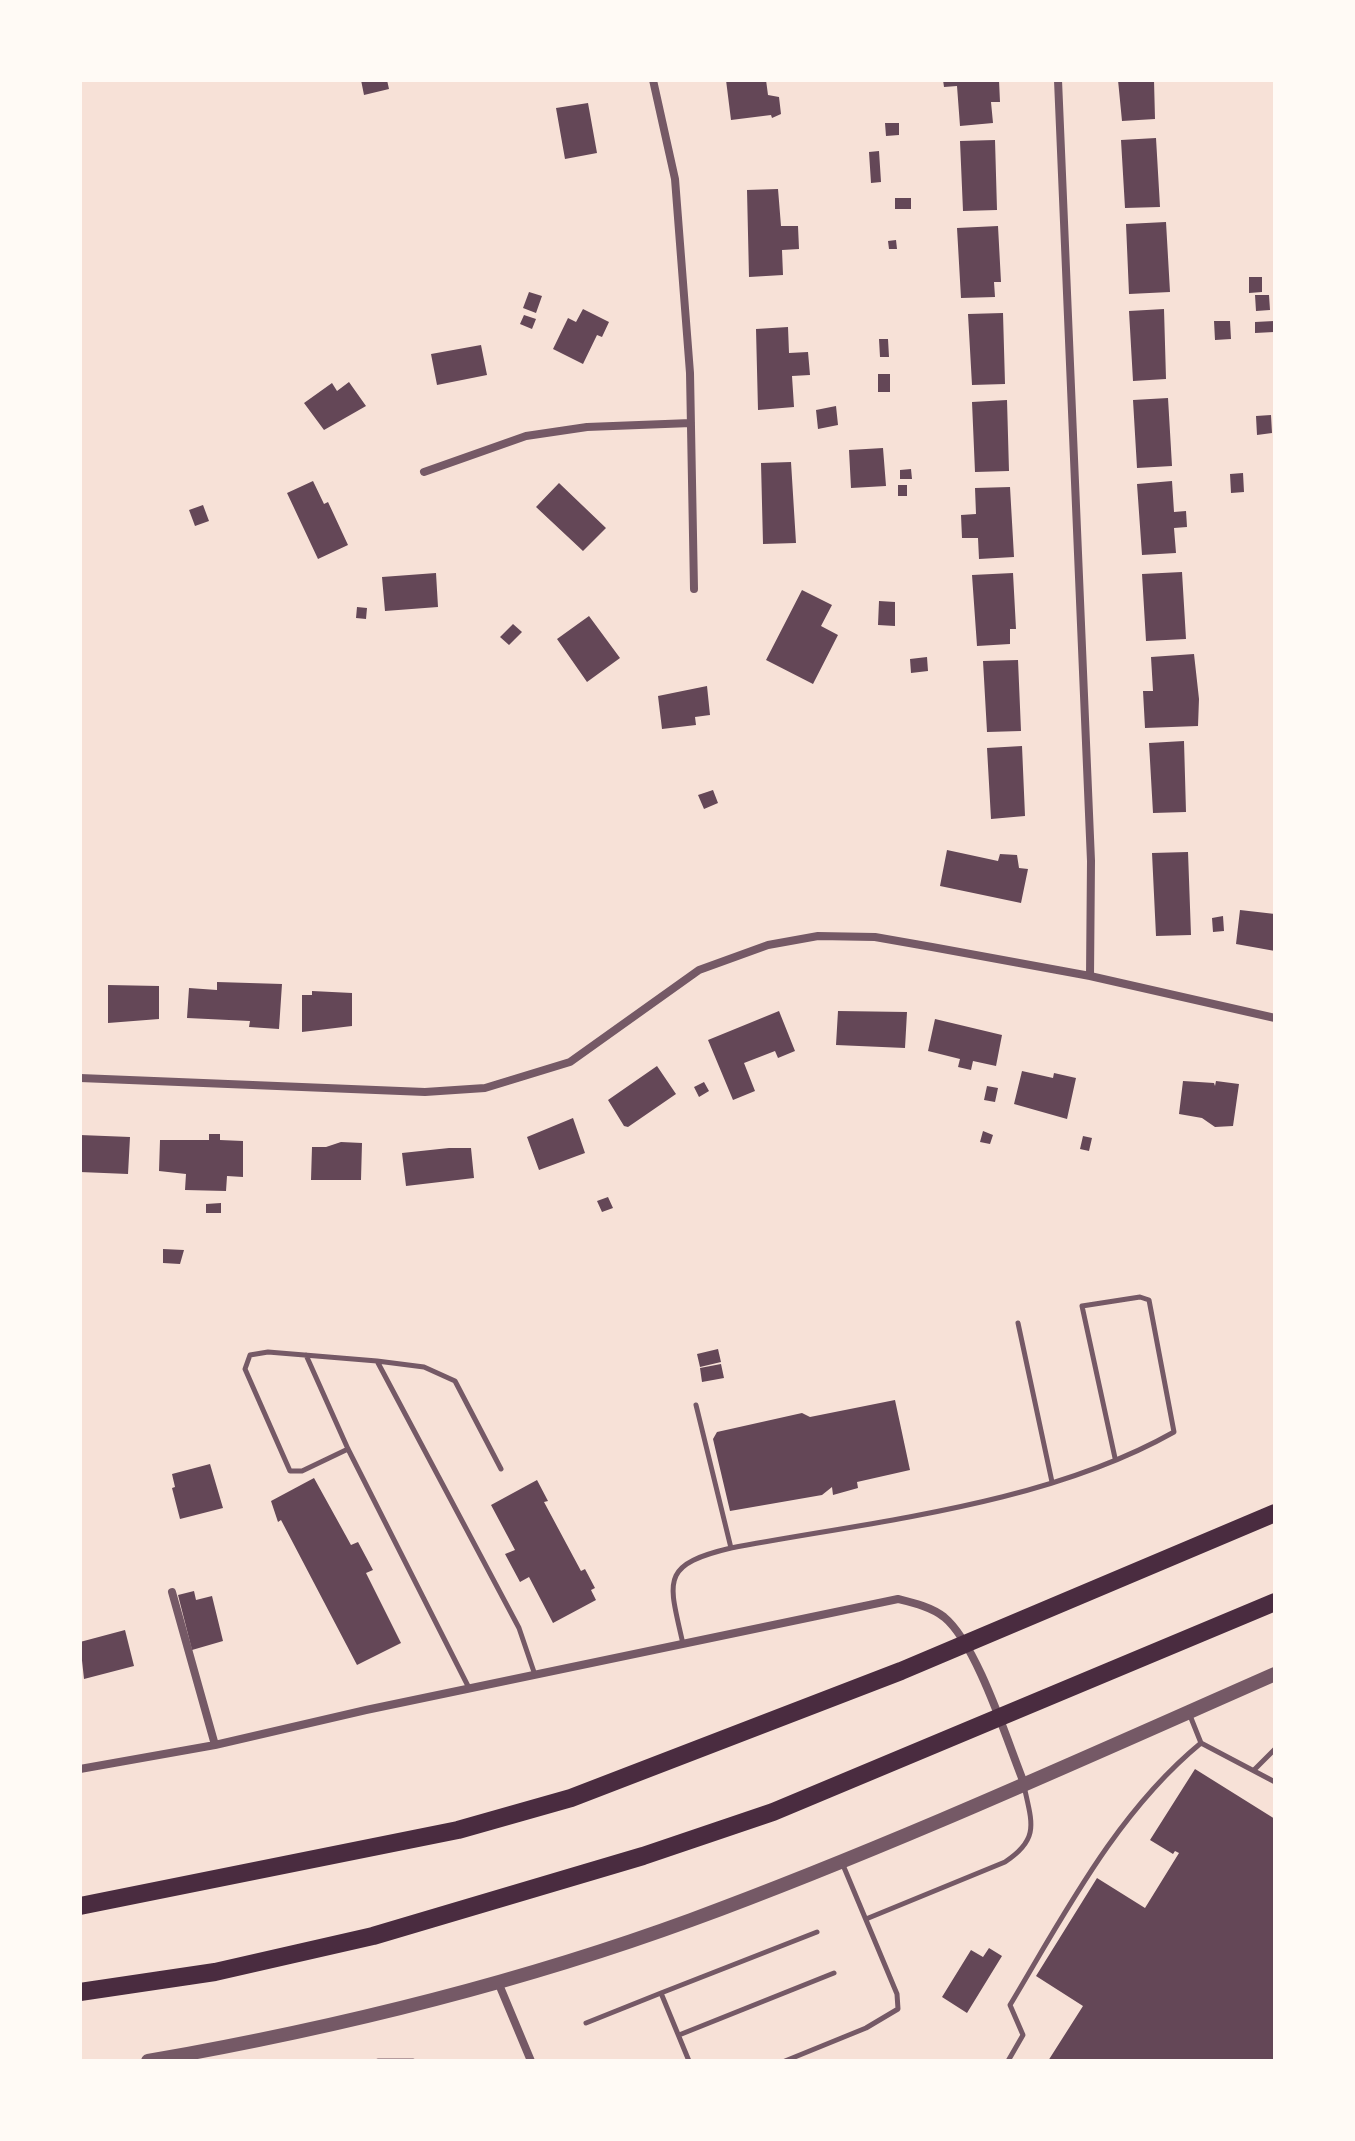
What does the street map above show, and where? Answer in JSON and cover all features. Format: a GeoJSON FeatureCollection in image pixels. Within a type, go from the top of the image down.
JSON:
{"type":"FeatureCollection","features":[{"type":"Feature","properties":{"kind":"highway"},"geometry":{"type":"LineString","coordinates":[[80,1906],[458,1830],[571,1798],[966,1644],[1275,1513]]}},
{"type":"Feature","properties":{"kind":"highway"},"geometry":{"type":"LineString","coordinates":[[80,1992],[215,1972],[502,1900],[773,1812],[1275,1602]]}},
{"type":"Feature","properties":{"kind":"street"},"geometry":{"type":"LineString","coordinates":[[653,80],[675,179],[691,423],[694,589]]}},
{"type":"Feature","properties":{"kind":"street"},"geometry":{"type":"LineString","coordinates":[[1058,80],[1091,861],[1090,976]]}},
{"type":"Feature","properties":{"kind":"street"},"geometry":{"type":"LineString","coordinates":[[424,472],[526,436],[587,427],[691,423]]}},
{"type":"Feature","properties":{"kind":"street"},"geometry":{"type":"LineString","coordinates":[[80,1078],[396,1091],[485,1088],[570,1062],[699,970],[768,945],[818,936],[875,937],[1090,976],[1275,1018]]}},
{"type":"Feature","properties":{"kind":"street"},"geometry":{"type":"LineString","coordinates":[[172,1592],[215,1745]]}},
{"type":"Feature","properties":{"kind":"street"},"geometry":{"type":"LineString","coordinates":[[80,1769],[215,1745],[898,1599],[919,1604],[944,1617],[966,1644],[1024,1783]]}},
{"type":"Feature","properties":{"kind":"street"},"geometry":{"type":"LineString","coordinates":[[148,2061],[319,2026],[498,1982],[690,1920],[841,1860],[1275,1674]]}},
{"type":"Feature","properties":{"kind":"street"},"geometry":{"type":"LineString","coordinates":[[498,1982],[531,2061]]}},
{"type":"Feature","properties":{"kind":"lane"},"geometry":{"type":"LineString","coordinates":[[684,1645],[672,1596],[675,1574],[680,1566],[702,1555],[1025,1493],[1115,1458],[1174,1432],[1149,1300],[1140,1297],[1082,1306],[1115,1458]]}},
{"type":"Feature","properties":{"kind":"lane"},"geometry":{"type":"LineString","coordinates":[[1018,1323],[1052,1482]]}},
{"type":"Feature","properties":{"kind":"lane"},"geometry":{"type":"LineString","coordinates":[[348,1449],[302,1471],[290,1471],[248,1383],[245,1369],[250,1355],[268,1352],[377,1361],[424,1367],[455,1381],[501,1469]]}},
{"type":"Feature","properties":{"kind":"lane"},"geometry":{"type":"LineString","coordinates":[[306,1355],[348,1449],[470,1689]]}},
{"type":"Feature","properties":{"kind":"lane"},"geometry":{"type":"LineString","coordinates":[[377,1361],[519,1628],[535,1676]]}},
{"type":"Feature","properties":{"kind":"lane"},"geometry":{"type":"LineString","coordinates":[[696,1405],[731,1548]]}},
{"type":"Feature","properties":{"kind":"lane"},"geometry":{"type":"LineString","coordinates":[[1188,1712],[1201,1743],[1275,1782]]}},
{"type":"Feature","properties":{"kind":"lane"},"geometry":{"type":"LineString","coordinates":[[1008,2061],[1023,2035],[1010,2005],[1054,1930],[1119,1829],[1170,1768],[1201,1743]]}},
{"type":"Feature","properties":{"kind":"lane"},"geometry":{"type":"LineString","coordinates":[[1254,1770],[1275,1749]]}},
{"type":"Feature","properties":{"kind":"lane"},"geometry":{"type":"LineString","coordinates":[[866,1919],[1005,1862],[1024,1850],[1033,1828],[1024,1783]]}},
{"type":"Feature","properties":{"kind":"lane"},"geometry":{"type":"LineString","coordinates":[[785,2061],[866,2028],[898,2009],[897,1994],[841,1860]]}},
{"type":"Feature","properties":{"kind":"lane"},"geometry":{"type":"LineString","coordinates":[[586,2023],[817,1932]]}},
{"type":"Feature","properties":{"kind":"lane"},"geometry":{"type":"LineString","coordinates":[[679,2035],[834,1973]]}},
{"type":"Feature","properties":{"kind":"lane"},"geometry":{"type":"LineString","coordinates":[[661,1993],[689,2061]]}},
{"type":"Feature","properties":{"kind":"lane"},"geometry":{"type":"LineString","coordinates":[[378,2061],[413,2061]]}},
{"type":"Feature","properties":{"kind":"building"},"geometry":{"type":"Polygon","coordinates":[[[361,80],[387,80],[389,89],[364,95],[361,80]]]}},
{"type":"Feature","properties":{"kind":"building"},"geometry":{"type":"Polygon","coordinates":[[[726,80],[766,80],[768,95],[779,97],[781,114],[772,118],[771,115],[731,120],[726,80]]]}},
{"type":"Feature","properties":{"kind":"building"},"geometry":{"type":"Polygon","coordinates":[[[943,80],[999,80],[1000,102],[991,102],[993,123],[960,126],[957,86],[944,87],[943,80]]]}},
{"type":"Feature","properties":{"kind":"building"},"geometry":{"type":"Polygon","coordinates":[[[1118,80],[1154,80],[1155,119],[1122,121],[1118,80]]]}},
{"type":"Feature","properties":{"kind":"building"},"geometry":{"type":"Polygon","coordinates":[[[588,103],[597,153],[565,159],[556,108],[588,103]]]}},
{"type":"Feature","properties":{"kind":"building"},"geometry":{"type":"Polygon","coordinates":[[[885,123],[899,123],[899,135],[886,136],[885,123]]]}},
{"type":"Feature","properties":{"kind":"building"},"geometry":{"type":"Polygon","coordinates":[[[1156,138],[1160,207],[1125,208],[1121,140],[1156,138]]]}},
{"type":"Feature","properties":{"kind":"building"},"geometry":{"type":"Polygon","coordinates":[[[995,140],[997,210],[963,211],[960,141],[995,140]]]}},
{"type":"Feature","properties":{"kind":"building"},"geometry":{"type":"Polygon","coordinates":[[[879,151],[881,182],[871,183],[869,152],[879,151]]]}},
{"type":"Feature","properties":{"kind":"building"},"geometry":{"type":"Polygon","coordinates":[[[778,189],[781,226],[798,226],[799,249],[782,250],[783,275],[749,277],[747,190],[778,189]]]}},
{"type":"Feature","properties":{"kind":"building"},"geometry":{"type":"Polygon","coordinates":[[[895,198],[911,198],[911,209],[895,209],[895,198]]]}},
{"type":"Feature","properties":{"kind":"building"},"geometry":{"type":"Polygon","coordinates":[[[1166,222],[1170,292],[1129,294],[1126,224],[1166,222]]]}},
{"type":"Feature","properties":{"kind":"building"},"geometry":{"type":"Polygon","coordinates":[[[998,226],[1001,282],[994,282],[995,297],[961,298],[957,228],[998,226]]]}},
{"type":"Feature","properties":{"kind":"building"},"geometry":{"type":"Polygon","coordinates":[[[896,240],[897,249],[889,249],[888,241],[896,240]]]}},
{"type":"Feature","properties":{"kind":"building"},"geometry":{"type":"Polygon","coordinates":[[[1249,277],[1262,277],[1262,292],[1249,293],[1249,277]]]}},
{"type":"Feature","properties":{"kind":"building"},"geometry":{"type":"Polygon","coordinates":[[[529,292],[542,296],[536,313],[523,308],[529,292]]]}},
{"type":"Feature","properties":{"kind":"building"},"geometry":{"type":"Polygon","coordinates":[[[1255,295],[1269,295],[1270,310],[1256,311],[1255,295]]]}},
{"type":"Feature","properties":{"kind":"building"},"geometry":{"type":"Polygon","coordinates":[[[583,309],[609,322],[602,337],[597,335],[583,364],[553,349],[568,318],[576,322],[583,309]]]}},
{"type":"Feature","properties":{"kind":"building"},"geometry":{"type":"Polygon","coordinates":[[[1164,309],[1166,379],[1133,381],[1129,311],[1164,309]]]}},
{"type":"Feature","properties":{"kind":"building"},"geometry":{"type":"Polygon","coordinates":[[[1003,313],[1005,384],[972,385],[968,314],[1003,313]]]}},
{"type":"Feature","properties":{"kind":"building"},"geometry":{"type":"Polygon","coordinates":[[[524,315],[536,319],[532,329],[520,324],[524,315]]]}},
{"type":"Feature","properties":{"kind":"building"},"geometry":{"type":"Polygon","coordinates":[[[1214,321],[1230,321],[1231,339],[1215,340],[1214,321]]]}},
{"type":"Feature","properties":{"kind":"building"},"geometry":{"type":"Polygon","coordinates":[[[1274,321],[1274,332],[1255,333],[1255,322],[1274,321]]]}},
{"type":"Feature","properties":{"kind":"building"},"geometry":{"type":"Polygon","coordinates":[[[788,327],[789,353],[808,352],[810,375],[792,376],[794,407],[758,410],[756,329],[788,327]]]}},
{"type":"Feature","properties":{"kind":"building"},"geometry":{"type":"Polygon","coordinates":[[[879,339],[888,339],[889,357],[880,357],[879,339]]]}},
{"type":"Feature","properties":{"kind":"building"},"geometry":{"type":"Polygon","coordinates":[[[481,345],[487,375],[437,385],[431,354],[481,345]]]}},
{"type":"Feature","properties":{"kind":"building"},"geometry":{"type":"Polygon","coordinates":[[[878,374],[890,374],[890,392],[878,392],[878,374]]]}},
{"type":"Feature","properties":{"kind":"building"},"geometry":{"type":"Polygon","coordinates":[[[349,382],[366,406],[324,430],[304,403],[332,383],[337,391],[349,382]]]}},
{"type":"Feature","properties":{"kind":"building"},"geometry":{"type":"Polygon","coordinates":[[[1168,398],[1172,466],[1137,468],[1133,400],[1168,398]]]}},
{"type":"Feature","properties":{"kind":"building"},"geometry":{"type":"Polygon","coordinates":[[[1007,400],[1009,471],[975,472],[972,402],[1007,400]]]}},
{"type":"Feature","properties":{"kind":"building"},"geometry":{"type":"Polygon","coordinates":[[[836,406],[838,425],[818,429],[816,410],[836,406]]]}},
{"type":"Feature","properties":{"kind":"building"},"geometry":{"type":"Polygon","coordinates":[[[1271,415],[1272,433],[1257,435],[1256,416],[1271,415]]]}},
{"type":"Feature","properties":{"kind":"building"},"geometry":{"type":"Polygon","coordinates":[[[883,448],[886,486],[851,488],[849,450],[883,448]]]}},
{"type":"Feature","properties":{"kind":"building"},"geometry":{"type":"Polygon","coordinates":[[[791,462],[796,543],[763,544],[761,463],[791,462]]]}},
{"type":"Feature","properties":{"kind":"building"},"geometry":{"type":"Polygon","coordinates":[[[911,469],[912,479],[900,479],[900,470],[911,469]]]}},
{"type":"Feature","properties":{"kind":"building"},"geometry":{"type":"Polygon","coordinates":[[[1243,473],[1244,492],[1231,493],[1230,474],[1243,473]]]}},
{"type":"Feature","properties":{"kind":"building"},"geometry":{"type":"Polygon","coordinates":[[[313,481],[324,504],[328,502],[348,545],[318,559],[287,493],[313,481]]]}},
{"type":"Feature","properties":{"kind":"building"},"geometry":{"type":"Polygon","coordinates":[[[1172,481],[1174,512],[1186,511],[1187,527],[1174,528],[1176,553],[1142,555],[1137,484],[1172,481]]]}},
{"type":"Feature","properties":{"kind":"building"},"geometry":{"type":"Polygon","coordinates":[[[559,483],[606,528],[583,551],[536,507],[559,483]]]}},
{"type":"Feature","properties":{"kind":"building"},"geometry":{"type":"Polygon","coordinates":[[[898,485],[907,485],[907,496],[898,496],[898,485]]]}},
{"type":"Feature","properties":{"kind":"building"},"geometry":{"type":"Polygon","coordinates":[[[1010,487],[1014,557],[979,559],[978,538],[962,538],[961,515],[976,514],[975,488],[1010,487]]]}},
{"type":"Feature","properties":{"kind":"building"},"geometry":{"type":"Polygon","coordinates":[[[203,505],[209,521],[195,526],[189,510],[203,505]]]}},
{"type":"Feature","properties":{"kind":"building"},"geometry":{"type":"Polygon","coordinates":[[[1182,572],[1186,639],[1146,641],[1142,574],[1182,572]]]}},
{"type":"Feature","properties":{"kind":"building"},"geometry":{"type":"Polygon","coordinates":[[[436,573],[438,607],[385,611],[382,577],[436,573]]]}},
{"type":"Feature","properties":{"kind":"building"},"geometry":{"type":"Polygon","coordinates":[[[1013,573],[1016,629],[1010,629],[1010,644],[977,646],[972,575],[1013,573]]]}},
{"type":"Feature","properties":{"kind":"building"},"geometry":{"type":"Polygon","coordinates":[[[802,590],[832,605],[821,626],[838,635],[813,684],[766,660],[802,590]]]}},
{"type":"Feature","properties":{"kind":"building"},"geometry":{"type":"Polygon","coordinates":[[[879,601],[895,602],[895,626],[878,625],[879,601]]]}},
{"type":"Feature","properties":{"kind":"building"},"geometry":{"type":"Polygon","coordinates":[[[357,607],[367,608],[366,619],[356,618],[357,607]]]}},
{"type":"Feature","properties":{"kind":"building"},"geometry":{"type":"Polygon","coordinates":[[[589,616],[620,658],[587,682],[557,639],[589,616]]]}},
{"type":"Feature","properties":{"kind":"building"},"geometry":{"type":"Polygon","coordinates":[[[513,624],[522,632],[509,645],[500,637],[513,624]]]}},
{"type":"Feature","properties":{"kind":"building"},"geometry":{"type":"Polygon","coordinates":[[[1194,654],[1199,699],[1198,726],[1145,728],[1143,691],[1153,691],[1151,657],[1194,654]]]}},
{"type":"Feature","properties":{"kind":"building"},"geometry":{"type":"Polygon","coordinates":[[[927,657],[928,671],[911,673],[910,659],[927,657]]]}},
{"type":"Feature","properties":{"kind":"building"},"geometry":{"type":"Polygon","coordinates":[[[1018,660],[1021,731],[987,732],[983,661],[1018,660]]]}},
{"type":"Feature","properties":{"kind":"building"},"geometry":{"type":"Polygon","coordinates":[[[707,686],[710,715],[695,717],[696,725],[662,729],[658,696],[707,686]]]}},
{"type":"Feature","properties":{"kind":"building"},"geometry":{"type":"Polygon","coordinates":[[[1184,741],[1186,812],[1153,813],[1149,743],[1184,741]]]}},
{"type":"Feature","properties":{"kind":"building"},"geometry":{"type":"Polygon","coordinates":[[[1022,746],[1025,816],[991,819],[987,748],[1022,746]]]}},
{"type":"Feature","properties":{"kind":"building"},"geometry":{"type":"Polygon","coordinates":[[[713,790],[718,803],[704,809],[698,795],[713,790]]]}},
{"type":"Feature","properties":{"kind":"building"},"geometry":{"type":"Polygon","coordinates":[[[947,850],[998,861],[1000,854],[1017,855],[1019,868],[1028,869],[1021,903],[940,886],[947,850]]]}},
{"type":"Feature","properties":{"kind":"building"},"geometry":{"type":"Polygon","coordinates":[[[1188,852],[1191,935],[1156,936],[1152,853],[1188,852]]]}},
{"type":"Feature","properties":{"kind":"building"},"geometry":{"type":"Polygon","coordinates":[[[1240,910],[1275,914],[1275,951],[1236,944],[1240,910]]]}},
{"type":"Feature","properties":{"kind":"building"},"geometry":{"type":"Polygon","coordinates":[[[1223,916],[1224,931],[1213,932],[1212,918],[1223,916]]]}},
{"type":"Feature","properties":{"kind":"building"},"geometry":{"type":"Polygon","coordinates":[[[217,982],[282,984],[279,1029],[249,1027],[250,1021],[187,1018],[189,988],[217,990],[217,982]]]}},
{"type":"Feature","properties":{"kind":"building"},"geometry":{"type":"Polygon","coordinates":[[[108,985],[159,986],[159,1019],[108,1023],[108,985]]]}},
{"type":"Feature","properties":{"kind":"building"},"geometry":{"type":"Polygon","coordinates":[[[312,991],[352,993],[352,1026],[302,1032],[302,995],[312,995],[312,991]]]}},
{"type":"Feature","properties":{"kind":"building"},"geometry":{"type":"Polygon","coordinates":[[[779,1011],[795,1051],[778,1058],[775,1051],[744,1063],[755,1091],[733,1100],[708,1040],[779,1011]]]}},
{"type":"Feature","properties":{"kind":"building"},"geometry":{"type":"Polygon","coordinates":[[[838,1011],[907,1012],[905,1048],[836,1045],[838,1011]]]}},
{"type":"Feature","properties":{"kind":"building"},"geometry":{"type":"Polygon","coordinates":[[[935,1019],[1002,1035],[996,1066],[973,1061],[971,1070],[958,1067],[960,1059],[928,1051],[935,1019]]]}},
{"type":"Feature","properties":{"kind":"building"},"geometry":{"type":"Polygon","coordinates":[[[657,1066],[676,1094],[628,1127],[624,1126],[608,1100],[657,1066]]]}},
{"type":"Feature","properties":{"kind":"building"},"geometry":{"type":"Polygon","coordinates":[[[1022,1071],[1053,1078],[1054,1073],[1076,1078],[1067,1119],[1014,1104],[1022,1071]]]}},
{"type":"Feature","properties":{"kind":"building"},"geometry":{"type":"Polygon","coordinates":[[[1183,1081],[1214,1083],[1215,1086],[1216,1081],[1239,1084],[1233,1126],[1215,1127],[1202,1118],[1179,1114],[1183,1081]]]}},
{"type":"Feature","properties":{"kind":"building"},"geometry":{"type":"Polygon","coordinates":[[[704,1082],[709,1091],[699,1097],[694,1087],[704,1082]]]}},
{"type":"Feature","properties":{"kind":"building"},"geometry":{"type":"Polygon","coordinates":[[[987,1086],[998,1088],[995,1102],[984,1100],[987,1086]]]}},
{"type":"Feature","properties":{"kind":"building"},"geometry":{"type":"Polygon","coordinates":[[[573,1118],[585,1153],[539,1170],[527,1137],[573,1118]]]}},
{"type":"Feature","properties":{"kind":"building"},"geometry":{"type":"Polygon","coordinates":[[[983,1131],[993,1135],[990,1144],[980,1142],[983,1131]]]}},
{"type":"Feature","properties":{"kind":"building"},"geometry":{"type":"Polygon","coordinates":[[[209,1134],[220,1134],[220,1140],[243,1141],[243,1177],[227,1176],[226,1191],[185,1190],[186,1174],[159,1171],[160,1140],[209,1140],[209,1134]]]}},
{"type":"Feature","properties":{"kind":"building"},"geometry":{"type":"Polygon","coordinates":[[[80,1135],[130,1137],[128,1174],[80,1172],[80,1135]]]}},
{"type":"Feature","properties":{"kind":"building"},"geometry":{"type":"Polygon","coordinates":[[[1083,1136],[1092,1138],[1089,1151],[1080,1149],[1083,1136]]]}},
{"type":"Feature","properties":{"kind":"building"},"geometry":{"type":"Polygon","coordinates":[[[341,1142],[362,1143],[361,1180],[311,1180],[312,1147],[341,1142]]]}},
{"type":"Feature","properties":{"kind":"building"},"geometry":{"type":"Polygon","coordinates":[[[471,1148],[474,1178],[406,1186],[402,1153],[471,1148]]]}},
{"type":"Feature","properties":{"kind":"building"},"geometry":{"type":"Polygon","coordinates":[[[608,1197],[613,1208],[602,1212],[597,1201],[608,1197]]]}},
{"type":"Feature","properties":{"kind":"building"},"geometry":{"type":"Polygon","coordinates":[[[221,1203],[221,1213],[206,1213],[206,1204],[221,1203]]]}},
{"type":"Feature","properties":{"kind":"building"},"geometry":{"type":"Polygon","coordinates":[[[163,1249],[184,1250],[180,1264],[163,1263],[163,1249]]]}},
{"type":"Feature","properties":{"kind":"building"},"geometry":{"type":"Polygon","coordinates":[[[718,1349],[721,1362],[700,1367],[697,1354],[718,1349]]]}},
{"type":"Feature","properties":{"kind":"building"},"geometry":{"type":"Polygon","coordinates":[[[721,1364],[724,1378],[702,1382],[700,1368],[721,1364]]]}},
{"type":"Feature","properties":{"kind":"building"},"geometry":{"type":"Polygon","coordinates":[[[895,1400],[910,1470],[857,1482],[858,1488],[833,1495],[832,1487],[822,1495],[730,1511],[713,1439],[717,1432],[802,1413],[810,1417],[895,1400]]]}},
{"type":"Feature","properties":{"kind":"building"},"geometry":{"type":"Polygon","coordinates":[[[210,1464],[223,1508],[180,1519],[172,1488],[175,1487],[172,1474],[210,1464]]]}},
{"type":"Feature","properties":{"kind":"building"},"geometry":{"type":"Polygon","coordinates":[[[314,1478],[351,1545],[358,1542],[373,1570],[366,1573],[401,1643],[357,1665],[281,1520],[278,1522],[271,1501],[314,1478]]]}},
{"type":"Feature","properties":{"kind":"building"},"geometry":{"type":"Polygon","coordinates":[[[537,1480],[548,1501],[544,1502],[581,1571],[585,1569],[595,1588],[591,1590],[596,1600],[553,1623],[529,1577],[520,1582],[505,1554],[515,1550],[491,1505],[537,1480]]]}},
{"type":"Feature","properties":{"kind":"building"},"geometry":{"type":"Polygon","coordinates":[[[194,1591],[196,1600],[212,1596],[223,1641],[192,1650],[178,1595],[194,1591]]]}},
{"type":"Feature","properties":{"kind":"building"},"geometry":{"type":"Polygon","coordinates":[[[125,1630],[134,1666],[84,1679],[80,1642],[125,1630]]]}},
{"type":"Feature","properties":{"kind":"building"},"geometry":{"type":"Polygon","coordinates":[[[1195,1769],[1275,1819],[1275,2061],[1048,2061],[1083,2006],[1036,1976],[1097,1878],[1145,1908],[1179,1853],[1175,1851],[1173,1854],[1150,1840],[1195,1769]]]}},
{"type":"Feature","properties":{"kind":"building"},"geometry":{"type":"Polygon","coordinates":[[[989,1948],[1002,1956],[967,2013],[942,1997],[971,1950],[983,1957],[989,1948]]]}}]}
